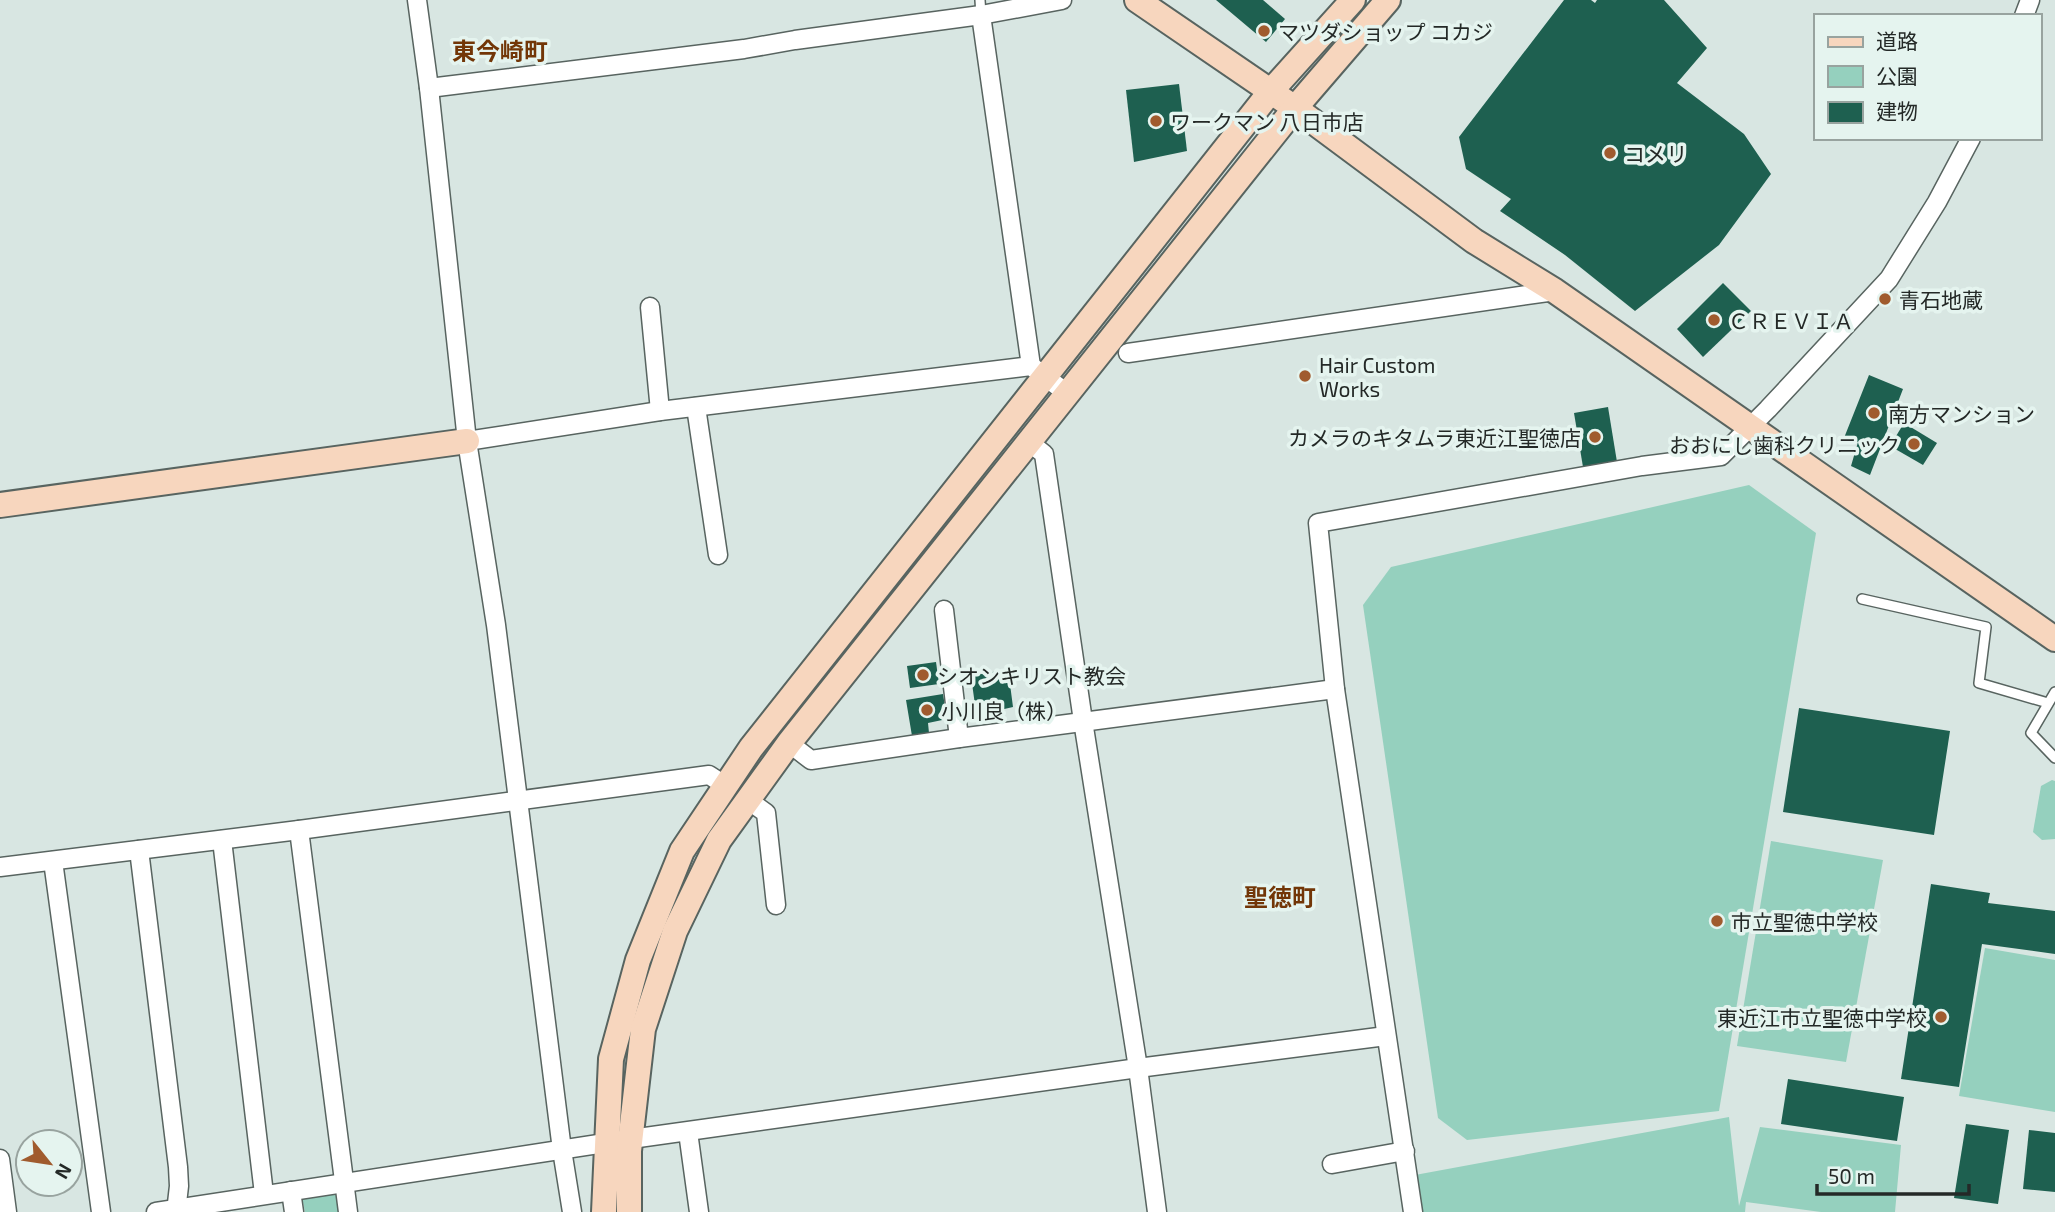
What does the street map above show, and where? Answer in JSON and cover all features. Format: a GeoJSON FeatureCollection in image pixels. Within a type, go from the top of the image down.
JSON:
{"type":"FeatureCollection","features":[{"type":"Feature","properties":{"kind":"street"},"geometry":{"type":"LineString","coordinates":[[417,0],[467,441],[496,625],[572,1212]]}},
{"type":"Feature","properties":{"kind":"street"},"geometry":{"type":"LineString","coordinates":[[429,88],[744,50],[981,8],[1062,0]]}},
{"type":"Feature","properties":{"kind":"street"},"geometry":{"type":"LineString","coordinates":[[1136,0],[1295,108],[1475,241],[1555,291],[2055,639]]}},
{"type":"Feature","properties":{"kind":"street"},"geometry":{"type":"LineString","coordinates":[[629,1212],[611,1059],[638,960],[682,851],[751,748],[1038,371],[1271,91],[1353,0]]}},
{"type":"Feature","properties":{"kind":"street"},"geometry":{"type":"LineString","coordinates":[[604,1212],[643,1029],[675,931],[719,840],[789,743],[1295,108],[1388,0]]}},
{"type":"Feature","properties":{"kind":"street"},"geometry":{"type":"LineString","coordinates":[[981,8],[1038,371]]}},
{"type":"Feature","properties":{"kind":"street"},"geometry":{"type":"LineString","coordinates":[[1413,1212],[1335,689],[1318,523],[1642,466],[1721,456],[1888,279],[1937,202],[1969,140]]}},
{"type":"Feature","properties":{"kind":"street"},"geometry":{"type":"LineString","coordinates":[[1128,353],[1555,291]]}},
{"type":"Feature","properties":{"kind":"street"},"geometry":{"type":"LineString","coordinates":[[650,307],[660,411]]}},
{"type":"Feature","properties":{"kind":"street"},"geometry":{"type":"LineString","coordinates":[[0,505],[467,441],[660,411],[1038,371],[1068,394]]}},
{"type":"Feature","properties":{"kind":"street"},"geometry":{"type":"LineString","coordinates":[[696,407],[718,555]]}},
{"type":"Feature","properties":{"kind":"street"},"geometry":{"type":"LineString","coordinates":[[1029,442],[1044,454],[1138,1068],[1157,1212]]}},
{"type":"Feature","properties":{"kind":"street"},"geometry":{"type":"LineString","coordinates":[[944,610],[959,738]]}},
{"type":"Feature","properties":{"kind":"street"},"geometry":{"type":"LineString","coordinates":[[789,743],[811,760],[1083,721],[1335,689]]}},
{"type":"Feature","properties":{"kind":"street"},"geometry":{"type":"LineString","coordinates":[[0,867],[709,775],[726,786]]}},
{"type":"Feature","properties":{"kind":"street"},"geometry":{"type":"LineString","coordinates":[[748,800],[766,813],[776,905]]}},
{"type":"Feature","properties":{"kind":"street"},"geometry":{"type":"LineString","coordinates":[[299,830],[348,1212]]}},
{"type":"Feature","properties":{"kind":"street"},"geometry":{"type":"LineString","coordinates":[[222,840],[264,1194]]}},
{"type":"Feature","properties":{"kind":"street"},"geometry":{"type":"LineString","coordinates":[[139,850],[178,1167],[176,1211]]}},
{"type":"Feature","properties":{"kind":"street"},"geometry":{"type":"LineString","coordinates":[[52,862],[101,1212]]}},
{"type":"Feature","properties":{"kind":"street"},"geometry":{"type":"LineString","coordinates":[[156,1212],[619,1140],[1386,1036]]}},
{"type":"Feature","properties":{"kind":"street"},"geometry":{"type":"LineString","coordinates":[[688,1132],[699,1212]]}},
{"type":"Feature","properties":{"kind":"street"},"geometry":{"type":"LineString","coordinates":[[1332,1164],[1405,1151]]}},
{"type":"Feature","properties":{"kind":"street"},"geometry":{"type":"LineString","coordinates":[[0,1159],[7,1212]]}},
{"type":"Feature","properties":{"kind":"street"},"geometry":{"type":"LineString","coordinates":[[291,1191],[294,1212]]}},
{"type":"Feature","properties":{"kind":"lane"},"geometry":{"type":"LineString","coordinates":[[1862,598],[1986,627],[1979,683],[2048,703]]}},
{"type":"Feature","properties":{"kind":"lane"},"geometry":{"type":"LineString","coordinates":[[2055,692],[2031,733],[2055,758]]}},
{"type":"Feature","properties":{"kind":"green space"},"geometry":{"type":"Polygon","coordinates":[[[1749,485],[1816,533],[1719,1111],[1467,1140],[1438,1118],[1363,605],[1391,567],[1749,485]]]}},
{"type":"Feature","properties":{"kind":"green space"},"geometry":{"type":"Polygon","coordinates":[[[2055,781],[2055,839],[2042,840],[2033,832],[2041,786],[2055,781]]]}},
{"type":"Feature","properties":{"kind":"green space"},"geometry":{"type":"Polygon","coordinates":[[[1771,841],[1883,860],[1846,1062],[1737,1046],[1771,841]]]}},
{"type":"Feature","properties":{"kind":"green space"},"geometry":{"type":"Polygon","coordinates":[[[1985,948],[2055,960],[2055,1112],[1959,1096],[1985,948]]]}},
{"type":"Feature","properties":{"kind":"green space"},"geometry":{"type":"Polygon","coordinates":[[[1729,1117],[1739,1206],[1760,1127],[1901,1145],[1895,1212],[1821,1212],[1746,1202],[1745,1212],[1422,1212],[1415,1175],[1729,1117]]]}},
{"type":"Feature","properties":{"kind":"green space"},"geometry":{"type":"Polygon","coordinates":[[[338,1191],[341,1212],[305,1212],[302,1197],[338,1191]]]}},
{"type":"Feature","properties":{"kind":"building","name":"マツダショップ コカジ"},"geometry":{"type":"Polygon","coordinates":[[[1216,0],[1263,0],[1285,19],[1266,42],[1216,0]]]}},
{"type":"Feature","properties":{"kind":"building","name":"コメリ"},"geometry":{"type":"Polygon","coordinates":[[[1564,0],[1591,0],[1595,3],[1597,0],[1664,0],[1707,48],[1677,83],[1744,134],[1771,174],[1719,245],[1635,311],[1565,255],[1500,211],[1511,199],[1466,169],[1459,137],[1564,0]]]}},
{"type":"Feature","properties":{"kind":"building","name":"ワークマン 八日市店"},"geometry":{"type":"Polygon","coordinates":[[[1179,84],[1187,151],[1134,162],[1126,90],[1179,84]]]}},
{"type":"Feature","properties":{"kind":"building","name":"ＣＲＥＶＩＡ"},"geometry":{"type":"Polygon","coordinates":[[[1723,283],[1751,311],[1703,357],[1677,329],[1723,283]]]}},
{"type":"Feature","properties":{"kind":"building","name":"南方マンション"},"geometry":{"type":"Polygon","coordinates":[[[1869,375],[1903,389],[1870,475],[1851,466],[1858,442],[1844,438],[1869,375]]]}},
{"type":"Feature","properties":{"kind":"building","name":"カメラのキタムラ東近江聖徳店"},"geometry":{"type":"Polygon","coordinates":[[[1608,407],[1617,462],[1583,467],[1574,413],[1608,407]]]}},
{"type":"Feature","properties":{"kind":"building","name":"おおにし歯科クリニック"},"geometry":{"type":"Polygon","coordinates":[[[1904,423],[1937,443],[1923,465],[1890,446],[1904,423]]]}},
{"type":"Feature","properties":{"kind":"building","name":"シオンキリスト教会"},"geometry":{"type":"Polygon","coordinates":[[[936,662],[939,684],[910,688],[907,666],[936,662]]]}},
{"type":"Feature","properties":{"kind":"building"},"geometry":{"type":"Polygon","coordinates":[[[1008,669],[1013,707],[1000,710],[1000,703],[975,705],[971,676],[1008,669]]]}},
{"type":"Feature","properties":{"kind":"building","name":"小川良（株）"},"geometry":{"type":"Polygon","coordinates":[[[943,694],[947,719],[928,723],[929,733],[912,736],[906,700],[943,694]]]}},
{"type":"Feature","properties":{"kind":"building"},"geometry":{"type":"Polygon","coordinates":[[[1799,708],[1950,731],[1934,835],[1783,812],[1799,708]]]}},
{"type":"Feature","properties":{"kind":"building","name":"東近江市立聖徳中学校"},"geometry":{"type":"Polygon","coordinates":[[[1931,884],[1990,893],[1988,903],[2055,911],[2055,954],[1982,944],[1959,1087],[1901,1079],[1931,884]]]}},
{"type":"Feature","properties":{"kind":"building"},"geometry":{"type":"Polygon","coordinates":[[[1788,1079],[1904,1097],[1897,1141],[1781,1124],[1788,1079]]]}},
{"type":"Feature","properties":{"kind":"building"},"geometry":{"type":"Polygon","coordinates":[[[1966,1124],[2009,1130],[1998,1204],[1954,1198],[1966,1124]]]}},
{"type":"Feature","properties":{"kind":"building"},"geometry":{"type":"Polygon","coordinates":[[[2029,1130],[2055,1133],[2055,1192],[2023,1189],[2029,1130]]]}},
{"type":"Feature","properties":{"kind":"place","name":"マツダショップ コカジ"},"geometry":{"type":"Point","coordinates":[1264,31]}},
{"type":"Feature","properties":{"kind":"place","name":"ワークマン 八日市店"},"geometry":{"type":"Point","coordinates":[1156,121]}},
{"type":"Feature","properties":{"kind":"place","name":"コメリ"},"geometry":{"type":"Point","coordinates":[1610,153]}},
{"type":"Feature","properties":{"kind":"place","name":"青石地蔵"},"geometry":{"type":"Point","coordinates":[1885,299]}},
{"type":"Feature","properties":{"kind":"place","name":"ＣＲＥＶＩＡ"},"geometry":{"type":"Point","coordinates":[1714,320]}},
{"type":"Feature","properties":{"kind":"place","name":"Hair Custom Works"},"geometry":{"type":"Point","coordinates":[1305,376]}},
{"type":"Feature","properties":{"kind":"place","name":"南方マンション"},"geometry":{"type":"Point","coordinates":[1874,413]}},
{"type":"Feature","properties":{"kind":"place","name":"カメラのキタムラ東近江聖徳店"},"geometry":{"type":"Point","coordinates":[1595,437]}},
{"type":"Feature","properties":{"kind":"place","name":"おおにし歯科クリニック"},"geometry":{"type":"Point","coordinates":[1914,444]}},
{"type":"Feature","properties":{"kind":"place","name":"シオンキリスト教会"},"geometry":{"type":"Point","coordinates":[923,675]}},
{"type":"Feature","properties":{"kind":"place","name":"小川良（株）"},"geometry":{"type":"Point","coordinates":[927,710]}},
{"type":"Feature","properties":{"kind":"place","name":"市立聖徳中学校"},"geometry":{"type":"Point","coordinates":[1717,921]}},
{"type":"Feature","properties":{"kind":"place","name":"東近江市立聖徳中学校"},"geometry":{"type":"Point","coordinates":[1941,1017]}},
{"type":"Feature","properties":{"kind":"district","name":"東今崎町"},"geometry":{"type":"Point","coordinates":[500,50]}},
{"type":"Feature","properties":{"kind":"district","name":"聖徳町"},"geometry":{"type":"Point","coordinates":[1280,896]}}]}
